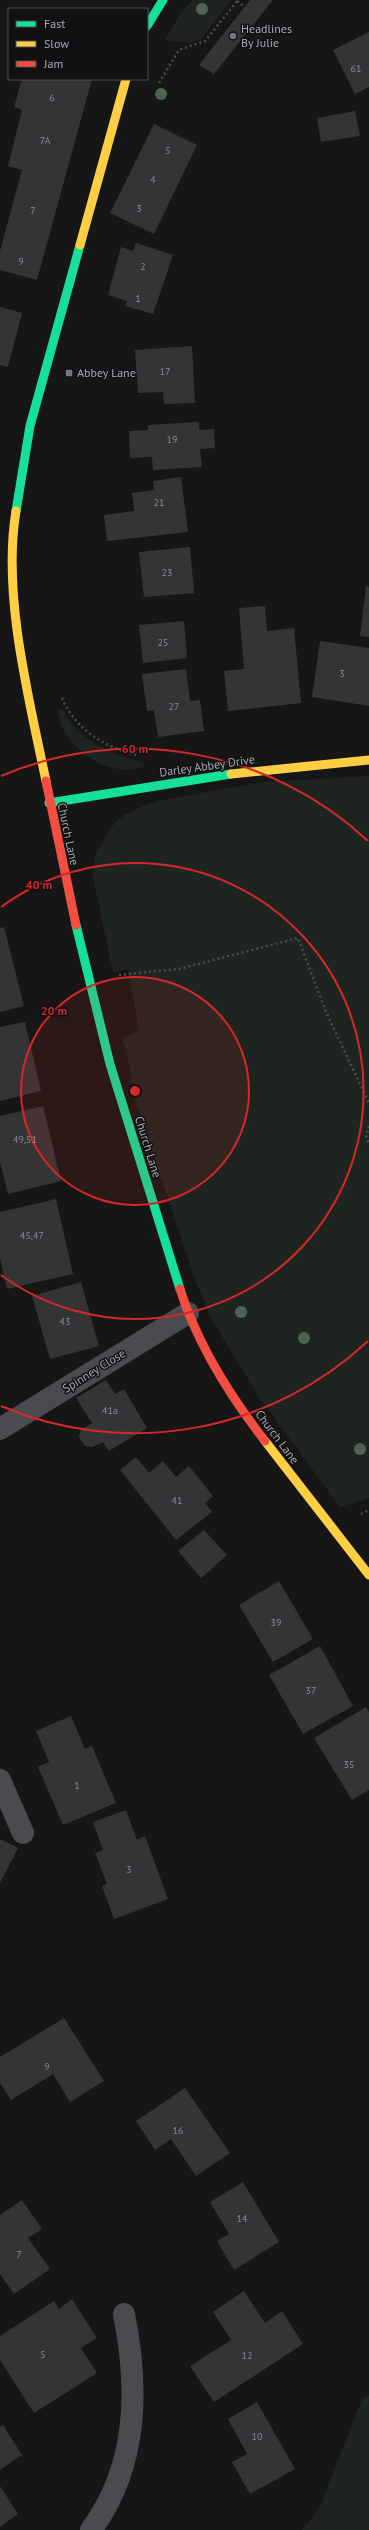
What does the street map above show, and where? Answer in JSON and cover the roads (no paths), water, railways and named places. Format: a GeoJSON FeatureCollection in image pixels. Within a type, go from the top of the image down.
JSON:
{"type":"FeatureCollection","features":[{"type":"Feature","properties":{"kind":"street"},"geometry":{"type":"LineString","coordinates":[[148,24],[163,0]]}},
{"type":"Feature","properties":{"kind":"street"},"geometry":{"type":"LineString","coordinates":[[6,579],[30,426],[126,80]]}},
{"type":"Feature","properties":{"kind":"street","name":"Church Lane"},"geometry":{"type":"LineString","coordinates":[[6,579],[49,802],[88,979],[110,1064],[188,1313],[217,1368],[247,1418],[369,1575]]}},
{"type":"Feature","properties":{"kind":"street","name":"Darley Abbey Drive"},"geometry":{"type":"LineString","coordinates":[[49,802],[207,776],[369,760]]}},
{"type":"Feature","properties":{"kind":"street","name":"Spinney Close"},"geometry":{"type":"LineString","coordinates":[[0,1429],[188,1313]]}},
{"type":"Feature","properties":{"kind":"street"},"geometry":{"type":"LineString","coordinates":[[0,1780],[23,1833]]}},
{"type":"Feature","properties":{"kind":"street"},"geometry":{"type":"LineString","coordinates":[[91,2530],[111,2498],[125,2460],[133,2422],[134,2384],[131,2347],[124,2314]]}},
{"type":"Feature","properties":{"kind":"place","name":"Headlines By Julie"},"geometry":{"type":"Point","coordinates":[233,36]}},
{"type":"Feature","properties":{"kind":"place","name":"Abbey Lane"},"geometry":{"type":"Point","coordinates":[69,373]}}]}
